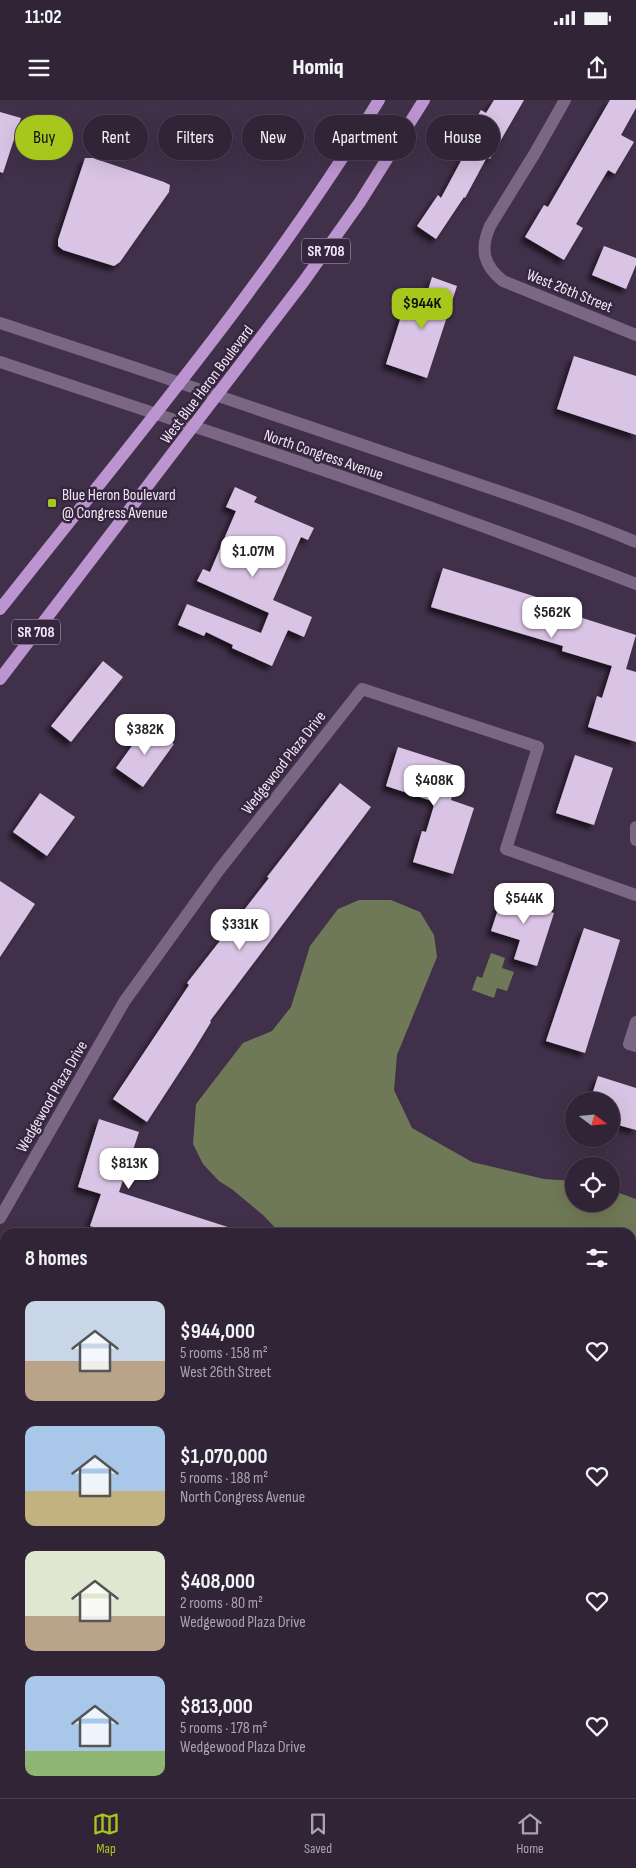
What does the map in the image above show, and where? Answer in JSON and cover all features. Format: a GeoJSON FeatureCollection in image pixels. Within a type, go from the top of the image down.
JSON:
{"type":"FeatureCollection","features":[{"type":"Feature","properties":{"kind":"main road","name":"West Blue Heron Boulevard"},"geometry":{"type":"LineString","coordinates":[[0,608],[154,413],[181,382],[323,188],[380,100]]}},
{"type":"Feature","properties":{"kind":"main road","name":"West Blue Heron Boulevard"},"geometry":{"type":"LineString","coordinates":[[0,679],[304,281],[341,228],[424,100]]}},
{"type":"Feature","properties":{"kind":"street","name":"West 26th Street"},"geometry":{"type":"LineString","coordinates":[[565,100],[490,226],[485,238],[484,250],[487,262],[493,273],[503,281],[636,335]]}},
{"type":"Feature","properties":{"kind":"street","name":"North Congress Avenue"},"geometry":{"type":"LineString","coordinates":[[0,323],[181,382],[577,518],[636,542]]}},
{"type":"Feature","properties":{"kind":"street","name":"North Congress Avenue"},"geometry":{"type":"LineString","coordinates":[[0,362],[154,413],[562,555],[636,584]]}},
{"type":"Feature","properties":{"kind":"street","name":"Wedgewood Plaza Drive"},"geometry":{"type":"LineString","coordinates":[[0,1218],[124,1002],[219,870],[362,690],[538,747],[506,849],[636,895]]}},
{"type":"Feature","properties":{"kind":"street"},"geometry":{"type":"LineString","coordinates":[[636,828],[636,840]]}},
{"type":"Feature","properties":{"kind":"street"},"geometry":{"type":"LineString","coordinates":[[636,1022],[629,1044],[636,1046]]}},
{"type":"Feature","properties":{"kind":"shaded area"},"geometry":{"type":"Polygon","coordinates":[[[359,900],[391,900],[420,912],[434,935],[437,957],[397,1055],[394,1090],[412,1128],[472,1162],[544,1179],[565,1180],[565,1212],[620,1212],[620,1193],[636,1199],[636,1228],[275,1228],[263,1215],[219,1181],[203,1164],[193,1144],[196,1104],[243,1043],[272,1031],[291,1007],[310,946],[338,909],[359,900]]]}},
{"type":"Feature","properties":{"kind":"shaded area"},"geometry":{"type":"Polygon","coordinates":[[[491,953],[505,958],[502,968],[514,972],[507,991],[497,988],[494,998],[472,990],[477,976],[482,978],[491,953]]]}},
{"type":"Feature","properties":{"kind":"building"},"geometry":{"type":"Polygon","coordinates":[[[494,100],[524,100],[500,142],[500,115],[478,115],[481,110],[486,113],[494,100]]]}},
{"type":"Feature","properties":{"kind":"building"},"geometry":{"type":"Polygon","coordinates":[[[610,100],[636,100],[636,108],[621,135],[634,142],[615,174],[608,170],[576,224],[583,228],[564,260],[525,237],[544,205],[548,207],[610,100]]]}},
{"type":"Feature","properties":{"kind":"building"},"geometry":{"type":"Polygon","coordinates":[[[0,112],[15,116],[15,136],[3,173],[0,172],[0,112]]]}},
{"type":"Feature","properties":{"kind":"building"},"geometry":{"type":"Polygon","coordinates":[[[84,160],[99,160],[170,185],[169,192],[120,262],[114,266],[63,250],[58,246],[58,240],[84,160]]]}},
{"type":"Feature","properties":{"kind":"building"},"geometry":{"type":"Polygon","coordinates":[[[461,160],[485,160],[465,198],[436,239],[417,226],[438,195],[441,198],[461,160]]]}},
{"type":"Feature","properties":{"kind":"building"},"geometry":{"type":"Polygon","coordinates":[[[604,246],[636,258],[636,265],[626,289],[592,275],[604,246]]]}},
{"type":"Feature","properties":{"kind":"building"},"geometry":{"type":"Polygon","coordinates":[[[432,277],[457,286],[427,378],[386,364],[405,304],[422,310],[432,277]]]}},
{"type":"Feature","properties":{"kind":"building"},"geometry":{"type":"Polygon","coordinates":[[[574,356],[636,376],[636,435],[557,409],[574,356]]]}},
{"type":"Feature","properties":{"kind":"building"},"geometry":{"type":"Polygon","coordinates":[[[235,487],[257,497],[254,502],[314,528],[308,540],[301,537],[273,600],[312,617],[304,637],[288,630],[272,666],[232,648],[233,645],[206,632],[204,636],[178,625],[187,604],[261,633],[269,613],[197,581],[203,569],[210,572],[236,511],[226,507],[235,487]]]}},
{"type":"Feature","properties":{"kind":"building"},"geometry":{"type":"Polygon","coordinates":[[[443,568],[556,603],[554,609],[636,635],[626,669],[636,672],[636,742],[588,727],[597,696],[602,698],[612,666],[562,651],[563,646],[431,607],[443,568]]]}},
{"type":"Feature","properties":{"kind":"building"},"geometry":{"type":"Polygon","coordinates":[[[103,661],[123,677],[71,742],[51,726],[103,661]]]}},
{"type":"Feature","properties":{"kind":"building"},"geometry":{"type":"Polygon","coordinates":[[[147,725],[174,744],[143,787],[116,768],[147,725]]]}},
{"type":"Feature","properties":{"kind":"building"},"geometry":{"type":"Polygon","coordinates":[[[398,747],[461,767],[451,800],[474,808],[453,874],[413,862],[422,831],[426,832],[435,802],[386,786],[398,747]]]}},
{"type":"Feature","properties":{"kind":"building"},"geometry":{"type":"Polygon","coordinates":[[[575,755],[613,768],[594,825],[556,813],[575,755]]]}},
{"type":"Feature","properties":{"kind":"building"},"geometry":{"type":"Polygon","coordinates":[[[340,783],[371,807],[210,1021],[192,1053],[147,1122],[113,1099],[189,985],[187,983],[340,783]]]}},
{"type":"Feature","properties":{"kind":"building"},"geometry":{"type":"Polygon","coordinates":[[[40,793],[75,817],[47,856],[13,832],[40,793]]]}},
{"type":"Feature","properties":{"kind":"building"},"geometry":{"type":"Polygon","coordinates":[[[0,881],[35,904],[0,957],[0,881]]]}},
{"type":"Feature","properties":{"kind":"building"},"geometry":{"type":"Polygon","coordinates":[[[504,891],[544,904],[543,909],[554,913],[537,966],[514,959],[520,940],[491,931],[504,891]]]}},
{"type":"Feature","properties":{"kind":"building"},"geometry":{"type":"Polygon","coordinates":[[[584,928],[620,940],[585,1053],[546,1041],[584,928]]]}},
{"type":"Feature","properties":{"kind":"building"},"geometry":{"type":"Polygon","coordinates":[[[598,1076],[636,1088],[636,1130],[620,1126],[620,1092],[593,1092],[598,1076]]]}},
{"type":"Feature","properties":{"kind":"building"},"geometry":{"type":"Polygon","coordinates":[[[99,1119],[139,1132],[119,1192],[231,1228],[97,1228],[90,1226],[101,1194],[78,1187],[99,1119]]]}},
{"type":"Feature","properties":{"kind":"place","name":"Blue Heron Boulevard @ Congress Avenue"},"geometry":{"type":"Point","coordinates":[52,503]}}]}
